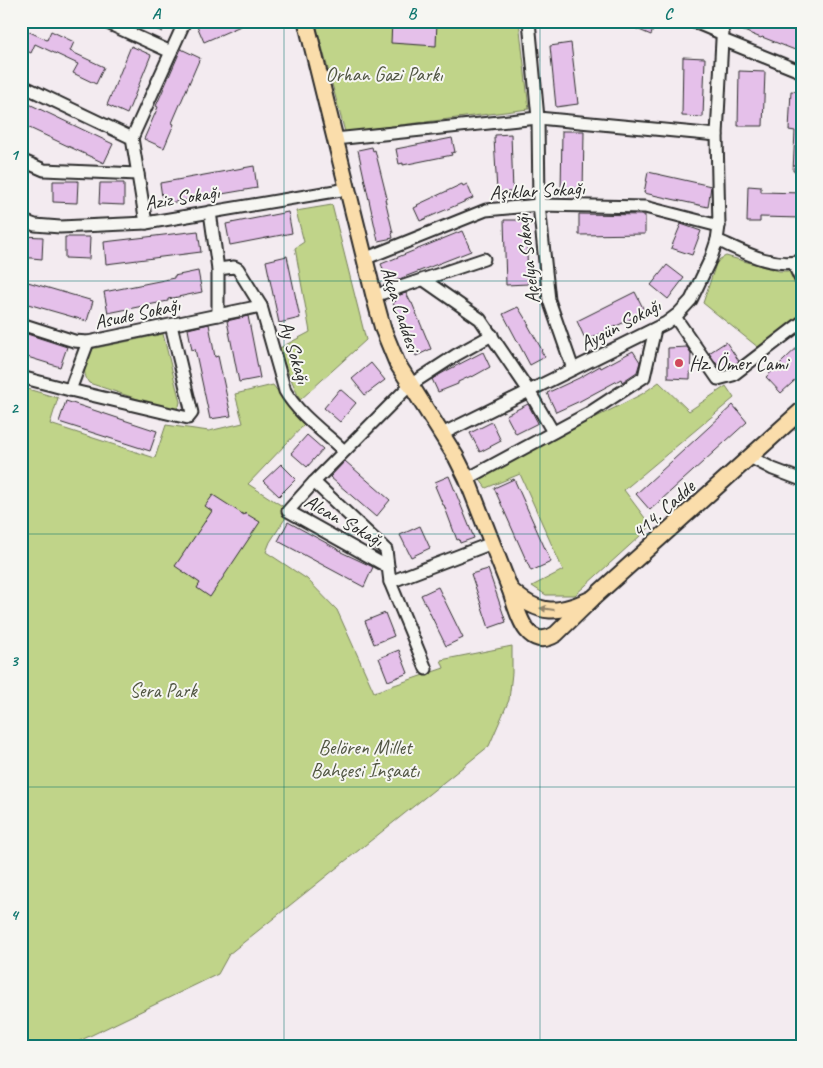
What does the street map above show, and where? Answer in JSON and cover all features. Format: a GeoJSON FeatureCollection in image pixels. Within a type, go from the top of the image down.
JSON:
{"type":"FeatureCollection","features":[{"type":"Feature","properties":{"kind":"main road","name":"Akça Caddesi"},"geometry":{"type":"LineString","coordinates":[[306,21],[364,259],[386,340],[397,363],[442,434],[467,478],[521,622],[526,630],[537,637],[552,637]]}},
{"type":"Feature","properties":{"kind":"main road","name":"414. Cadde"},"geometry":{"type":"LineString","coordinates":[[552,637],[802,410]]}},
{"type":"Feature","properties":{"kind":"main road"},"geometry":{"type":"LineString","coordinates":[[510,589],[526,603],[546,610],[565,609],[593,598]]}},
{"type":"Feature","properties":{"kind":"street"},"geometry":{"type":"LineString","coordinates":[[103,21],[171,52]]}},
{"type":"Feature","properties":{"kind":"street"},"geometry":{"type":"LineString","coordinates":[[146,223],[132,138],[185,21]]}},
{"type":"Feature","properties":{"kind":"street","name":"Açelya Sokağı"},"geometry":{"type":"LineString","coordinates":[[528,21],[538,118],[539,205],[548,300],[573,369]]}},
{"type":"Feature","properties":{"kind":"street"},"geometry":{"type":"LineString","coordinates":[[692,21],[802,72]]}},
{"type":"Feature","properties":{"kind":"street","name":"Aygün Sokağı"},"geometry":{"type":"LineString","coordinates":[[442,434],[655,329],[675,317],[691,300],[711,258],[719,226],[717,135],[723,21]]}},
{"type":"Feature","properties":{"kind":"street"},"geometry":{"type":"LineString","coordinates":[[21,86],[132,138]]}},
{"type":"Feature","properties":{"kind":"street"},"geometry":{"type":"LineString","coordinates":[[335,139],[538,118],[717,135]]}},
{"type":"Feature","properties":{"kind":"street"},"geometry":{"type":"LineString","coordinates":[[21,160],[44,170],[138,174]]}},
{"type":"Feature","properties":{"kind":"street","name":"Aziz Sokağı"},"geometry":{"type":"LineString","coordinates":[[21,220],[34,225],[60,227],[146,223],[347,189]]}},
{"type":"Feature","properties":{"kind":"street","name":"Aşıklar Sokağı"},"geometry":{"type":"LineString","coordinates":[[364,259],[486,210],[539,205],[645,207],[719,226]]}},
{"type":"Feature","properties":{"kind":"street"},"geometry":{"type":"LineString","coordinates":[[210,212],[218,269],[218,315]]}},
{"type":"Feature","properties":{"kind":"street"},"geometry":{"type":"LineString","coordinates":[[717,240],[758,258],[776,262],[797,262],[802,282]]}},
{"type":"Feature","properties":{"kind":"street"},"geometry":{"type":"LineString","coordinates":[[374,296],[484,259]]}},
{"type":"Feature","properties":{"kind":"street","name":"Ay Sokağı"},"geometry":{"type":"LineString","coordinates":[[218,269],[236,267],[261,306],[285,391],[304,414],[344,451]]}},
{"type":"Feature","properties":{"kind":"street"},"geometry":{"type":"LineString","coordinates":[[424,280],[480,319],[529,391],[554,432]]}},
{"type":"Feature","properties":{"kind":"street","name":"Asude Sokağı"},"geometry":{"type":"LineString","coordinates":[[21,324],[74,341],[88,342],[261,306]]}},
{"type":"Feature","properties":{"kind":"street"},"geometry":{"type":"LineString","coordinates":[[675,317],[718,378],[733,376],[802,322]]}},
{"type":"Feature","properties":{"kind":"street"},"geometry":{"type":"LineString","coordinates":[[21,377],[190,418],[192,413],[171,325]]}},
{"type":"Feature","properties":{"kind":"street"},"geometry":{"type":"LineString","coordinates":[[467,478],[589,413],[644,377],[655,329]]}},
{"type":"Feature","properties":{"kind":"street","name":"Alcan Sokağı"},"geometry":{"type":"LineString","coordinates":[[388,567],[288,511],[344,451],[410,385],[456,355],[492,335]]}},
{"type":"Feature","properties":{"kind":"street"},"geometry":{"type":"LineString","coordinates":[[70,390],[88,342]]}},
{"type":"Feature","properties":{"kind":"street"},"geometry":{"type":"LineString","coordinates":[[750,456],[774,469],[802,480]]}},
{"type":"Feature","properties":{"kind":"street","name":"Alcan Sokağı"},"geometry":{"type":"LineString","coordinates":[[314,482],[386,550],[390,582],[426,668]]}},
{"type":"Feature","properties":{"kind":"street"},"geometry":{"type":"LineString","coordinates":[[390,582],[492,544]]}},
{"type":"Feature","properties":{"kind":"green space","name":"Orhan Gazi Parkı"},"geometry":{"type":"Polygon","coordinates":[[[315,21],[519,21],[529,109],[345,132],[315,21]]]}},
{"type":"Feature","properties":{"kind":"green space"},"geometry":{"type":"Polygon","coordinates":[[[332,205],[366,340],[300,400],[278,349],[310,332],[295,248],[304,242],[296,211],[332,205]]]}},
{"type":"Feature","properties":{"kind":"green space"},"geometry":{"type":"Polygon","coordinates":[[[726,256],[779,271],[791,271],[802,299],[802,313],[759,348],[703,303],[716,264],[726,256]]]}},
{"type":"Feature","properties":{"kind":"green space"},"geometry":{"type":"Polygon","coordinates":[[[163,334],[180,402],[176,409],[168,409],[89,383],[85,375],[85,366],[91,349],[163,334]]]}},
{"type":"Feature","properties":{"kind":"green space"},"geometry":{"type":"Polygon","coordinates":[[[659,382],[689,411],[726,386],[734,398],[624,490],[651,526],[575,595],[546,595],[532,586],[563,570],[520,474],[486,488],[478,477],[642,394],[659,382]]]}},
{"type":"Feature","properties":{"kind":"green space"},"geometry":{"type":"Polygon","coordinates":[[[273,385],[304,425],[248,484],[290,511],[270,542],[266,552],[307,579],[337,610],[374,692],[444,668],[441,660],[512,646],[509,700],[489,746],[229,954],[218,974],[67,1047],[21,1047],[21,387],[58,398],[50,424],[155,458],[166,425],[209,431],[243,423],[235,394],[273,385]]]}},
{"type":"Feature","properties":{"kind":"building"},"geometry":{"type":"Polygon","coordinates":[[[138,21],[167,21],[162,32],[138,21]]]}},
{"type":"Feature","properties":{"kind":"building"},"geometry":{"type":"Polygon","coordinates":[[[195,21],[252,21],[204,42],[195,21]]]}},
{"type":"Feature","properties":{"kind":"building"},"geometry":{"type":"Polygon","coordinates":[[[392,21],[437,21],[436,46],[391,43],[392,21]]]}},
{"type":"Feature","properties":{"kind":"building"},"geometry":{"type":"Polygon","coordinates":[[[618,21],[656,21],[651,35],[618,21]]]}},
{"type":"Feature","properties":{"kind":"building"},"geometry":{"type":"Polygon","coordinates":[[[742,21],[782,21],[802,29],[802,32],[795,50],[739,29],[742,21]]]}},
{"type":"Feature","properties":{"kind":"building"},"geometry":{"type":"Polygon","coordinates":[[[21,28],[47,40],[51,31],[74,42],[70,51],[104,67],[96,84],[73,73],[78,64],[35,44],[31,53],[21,48],[21,28]]]}},
{"type":"Feature","properties":{"kind":"building"},"geometry":{"type":"Polygon","coordinates":[[[571,43],[578,104],[556,107],[550,46],[571,43]]]}},
{"type":"Feature","properties":{"kind":"building"},"geometry":{"type":"Polygon","coordinates":[[[131,46],[151,55],[127,114],[107,105],[131,46]]]}},
{"type":"Feature","properties":{"kind":"building"},"geometry":{"type":"Polygon","coordinates":[[[181,49],[200,58],[172,123],[174,124],[164,148],[144,139],[181,49]]]}},
{"type":"Feature","properties":{"kind":"building"},"geometry":{"type":"Polygon","coordinates":[[[683,57],[705,58],[703,117],[682,116],[683,57]]]}},
{"type":"Feature","properties":{"kind":"building"},"geometry":{"type":"Polygon","coordinates":[[[739,71],[765,72],[763,126],[738,126],[739,71]]]}},
{"type":"Feature","properties":{"kind":"building"},"geometry":{"type":"Polygon","coordinates":[[[791,91],[802,92],[802,172],[793,171],[795,131],[789,130],[791,91]]]}},
{"type":"Feature","properties":{"kind":"building"},"geometry":{"type":"Polygon","coordinates":[[[29,104],[113,144],[104,163],[21,124],[29,104]]]}},
{"type":"Feature","properties":{"kind":"building"},"geometry":{"type":"Polygon","coordinates":[[[562,131],[584,131],[583,193],[561,193],[562,131]]]}},
{"type":"Feature","properties":{"kind":"building"},"geometry":{"type":"Polygon","coordinates":[[[511,134],[513,192],[497,192],[494,138],[495,135],[511,134]]]}},
{"type":"Feature","properties":{"kind":"building"},"geometry":{"type":"Polygon","coordinates":[[[452,138],[455,152],[451,153],[452,155],[403,165],[403,163],[399,164],[396,149],[452,138]]]}},
{"type":"Feature","properties":{"kind":"building"},"geometry":{"type":"Polygon","coordinates":[[[372,147],[373,151],[375,150],[387,198],[385,199],[393,233],[393,238],[378,241],[358,150],[372,147]]]}},
{"type":"Feature","properties":{"kind":"building"},"geometry":{"type":"Polygon","coordinates":[[[254,166],[257,188],[163,204],[160,183],[254,166]]]}},
{"type":"Feature","properties":{"kind":"building"},"geometry":{"type":"Polygon","coordinates":[[[648,172],[711,186],[708,207],[644,193],[648,172]]]}},
{"type":"Feature","properties":{"kind":"building"},"geometry":{"type":"Polygon","coordinates":[[[53,181],[78,181],[77,203],[53,202],[53,181]]]}},
{"type":"Feature","properties":{"kind":"building"},"geometry":{"type":"Polygon","coordinates":[[[100,183],[124,183],[124,205],[99,204],[100,183]]]}},
{"type":"Feature","properties":{"kind":"building"},"geometry":{"type":"Polygon","coordinates":[[[462,184],[463,186],[467,184],[473,198],[420,221],[414,208],[417,205],[462,184]]]}},
{"type":"Feature","properties":{"kind":"building"},"geometry":{"type":"Polygon","coordinates":[[[748,186],[761,187],[761,192],[802,193],[802,218],[760,217],[760,222],[747,222],[748,186]]]}},
{"type":"Feature","properties":{"kind":"building"},"geometry":{"type":"Polygon","coordinates":[[[288,212],[292,233],[230,245],[226,224],[288,212]]]}},
{"type":"Feature","properties":{"kind":"building"},"geometry":{"type":"Polygon","coordinates":[[[579,214],[645,215],[645,234],[579,235],[579,214]]]}},
{"type":"Feature","properties":{"kind":"building"},"geometry":{"type":"Polygon","coordinates":[[[504,220],[526,220],[528,284],[506,285],[504,220]]]}},
{"type":"Feature","properties":{"kind":"building"},"geometry":{"type":"Polygon","coordinates":[[[681,224],[701,231],[692,255],[671,248],[681,224]]]}},
{"type":"Feature","properties":{"kind":"building"},"geometry":{"type":"Polygon","coordinates":[[[198,231],[201,252],[106,264],[104,242],[198,231]]]}},
{"type":"Feature","properties":{"kind":"building"},"geometry":{"type":"Polygon","coordinates":[[[462,231],[471,251],[389,283],[381,264],[462,231]]]}},
{"type":"Feature","properties":{"kind":"building"},"geometry":{"type":"Polygon","coordinates":[[[21,236],[43,237],[42,259],[21,257],[21,236]]]}},
{"type":"Feature","properties":{"kind":"building"},"geometry":{"type":"Polygon","coordinates":[[[65,237],[90,237],[89,259],[65,258],[65,237]]]}},
{"type":"Feature","properties":{"kind":"building"},"geometry":{"type":"Polygon","coordinates":[[[287,256],[300,318],[279,323],[266,261],[287,256]]]}},
{"type":"Feature","properties":{"kind":"building"},"geometry":{"type":"Polygon","coordinates":[[[667,265],[684,278],[668,299],[651,285],[667,265]]]}},
{"type":"Feature","properties":{"kind":"building"},"geometry":{"type":"Polygon","coordinates":[[[198,271],[202,292],[108,313],[104,292],[174,278],[174,276],[198,271]]]}},
{"type":"Feature","properties":{"kind":"building"},"geometry":{"type":"Polygon","coordinates":[[[21,280],[93,301],[87,321],[21,302],[21,280]]]}},
{"type":"Feature","properties":{"kind":"building"},"geometry":{"type":"Polygon","coordinates":[[[635,292],[645,312],[586,341],[577,321],[635,292]]]}},
{"type":"Feature","properties":{"kind":"building"},"geometry":{"type":"Polygon","coordinates":[[[406,293],[431,349],[416,356],[393,303],[396,301],[394,297],[406,293]]]}},
{"type":"Feature","properties":{"kind":"building"},"geometry":{"type":"Polygon","coordinates":[[[518,307],[545,357],[530,365],[503,314],[518,307]]]}},
{"type":"Feature","properties":{"kind":"building"},"geometry":{"type":"Polygon","coordinates":[[[248,316],[260,378],[239,382],[227,321],[248,316]]]}},
{"type":"Feature","properties":{"kind":"building"},"geometry":{"type":"Polygon","coordinates":[[[209,324],[215,357],[218,356],[231,416],[210,419],[195,349],[192,350],[188,329],[209,324]]]}},
{"type":"Feature","properties":{"kind":"building"},"geometry":{"type":"Polygon","coordinates":[[[21,332],[67,347],[60,367],[21,355],[21,332]]]}},
{"type":"Feature","properties":{"kind":"building"},"geometry":{"type":"Polygon","coordinates":[[[726,342],[739,361],[730,368],[721,370],[709,353],[726,342]]]}},
{"type":"Feature","properties":{"kind":"building"},"geometry":{"type":"Polygon","coordinates":[[[802,343],[802,374],[781,393],[766,377],[802,343]]]}},
{"type":"Feature","properties":{"kind":"building","name":"Hz. Ömer Cami"},"geometry":{"type":"Polygon","coordinates":[[[687,347],[691,353],[690,379],[668,378],[668,348],[687,347]]]}},
{"type":"Feature","properties":{"kind":"building"},"geometry":{"type":"Polygon","coordinates":[[[633,351],[640,362],[637,372],[622,382],[621,379],[556,412],[547,393],[633,351]]]}},
{"type":"Feature","properties":{"kind":"building"},"geometry":{"type":"Polygon","coordinates":[[[483,352],[490,367],[438,392],[432,379],[483,352]]]}},
{"type":"Feature","properties":{"kind":"building"},"geometry":{"type":"Polygon","coordinates":[[[371,363],[385,380],[365,395],[352,379],[371,363]]]}},
{"type":"Feature","properties":{"kind":"building"},"geometry":{"type":"Polygon","coordinates":[[[340,389],[356,403],[340,422],[324,408],[340,389]]]}},
{"type":"Feature","properties":{"kind":"building"},"geometry":{"type":"Polygon","coordinates":[[[66,401],[157,431],[150,451],[59,422],[66,401]]]}},
{"type":"Feature","properties":{"kind":"building"},"geometry":{"type":"Polygon","coordinates":[[[528,404],[538,423],[516,434],[506,415],[528,404]]]}},
{"type":"Feature","properties":{"kind":"building"},"geometry":{"type":"Polygon","coordinates":[[[733,405],[747,422],[650,510],[636,494],[733,405]]]}},
{"type":"Feature","properties":{"kind":"building"},"geometry":{"type":"Polygon","coordinates":[[[492,422],[501,441],[480,452],[470,433],[492,422]]]}},
{"type":"Feature","properties":{"kind":"building"},"geometry":{"type":"Polygon","coordinates":[[[307,435],[323,449],[307,467],[291,453],[307,435]]]}},
{"type":"Feature","properties":{"kind":"building"},"geometry":{"type":"Polygon","coordinates":[[[345,461],[390,500],[376,517],[330,477],[345,461]]]}},
{"type":"Feature","properties":{"kind":"building"},"geometry":{"type":"Polygon","coordinates":[[[281,464],[296,479],[279,496],[263,481],[281,464]]]}},
{"type":"Feature","properties":{"kind":"building"},"geometry":{"type":"Polygon","coordinates":[[[449,476],[474,538],[460,543],[459,539],[457,540],[435,486],[437,485],[435,482],[449,476]]]}},
{"type":"Feature","properties":{"kind":"building"},"geometry":{"type":"Polygon","coordinates":[[[514,479],[551,562],[531,571],[494,488],[514,479]]]}},
{"type":"Feature","properties":{"kind":"building"},"geometry":{"type":"Polygon","coordinates":[[[213,495],[244,515],[245,513],[260,522],[210,597],[197,588],[200,583],[175,566],[212,511],[205,506],[213,495]]]}},
{"type":"Feature","properties":{"kind":"building"},"geometry":{"type":"Polygon","coordinates":[[[288,522],[341,552],[373,567],[364,587],[278,541],[288,522]]]}},
{"type":"Feature","properties":{"kind":"building"},"geometry":{"type":"Polygon","coordinates":[[[420,526],[430,548],[411,557],[400,535],[420,526]]]}},
{"type":"Feature","properties":{"kind":"building"},"geometry":{"type":"Polygon","coordinates":[[[488,569],[506,622],[489,628],[471,574],[488,569]]]}},
{"type":"Feature","properties":{"kind":"building"},"geometry":{"type":"Polygon","coordinates":[[[438,587],[463,638],[446,646],[421,595],[438,587]]]}},
{"type":"Feature","properties":{"kind":"building"},"geometry":{"type":"Polygon","coordinates":[[[385,613],[394,636],[374,644],[365,621],[385,613]]]}},
{"type":"Feature","properties":{"kind":"building"},"geometry":{"type":"Polygon","coordinates":[[[399,650],[408,673],[388,681],[379,658],[399,650]]]}},
{"type":"Feature","properties":{"kind":"place","name":"Hz. Ömer Cami"},"geometry":{"type":"Point","coordinates":[679,363]}},
{"type":"Feature","properties":{"kind":"park label","name":"Sera Park"},"geometry":{"type":"Point","coordinates":[163,690]}},
{"type":"Feature","properties":{"kind":"park label","name":"Belören Millet Bahçesi İnşaatı"},"geometry":{"type":"Point","coordinates":[365,758]}}]}
